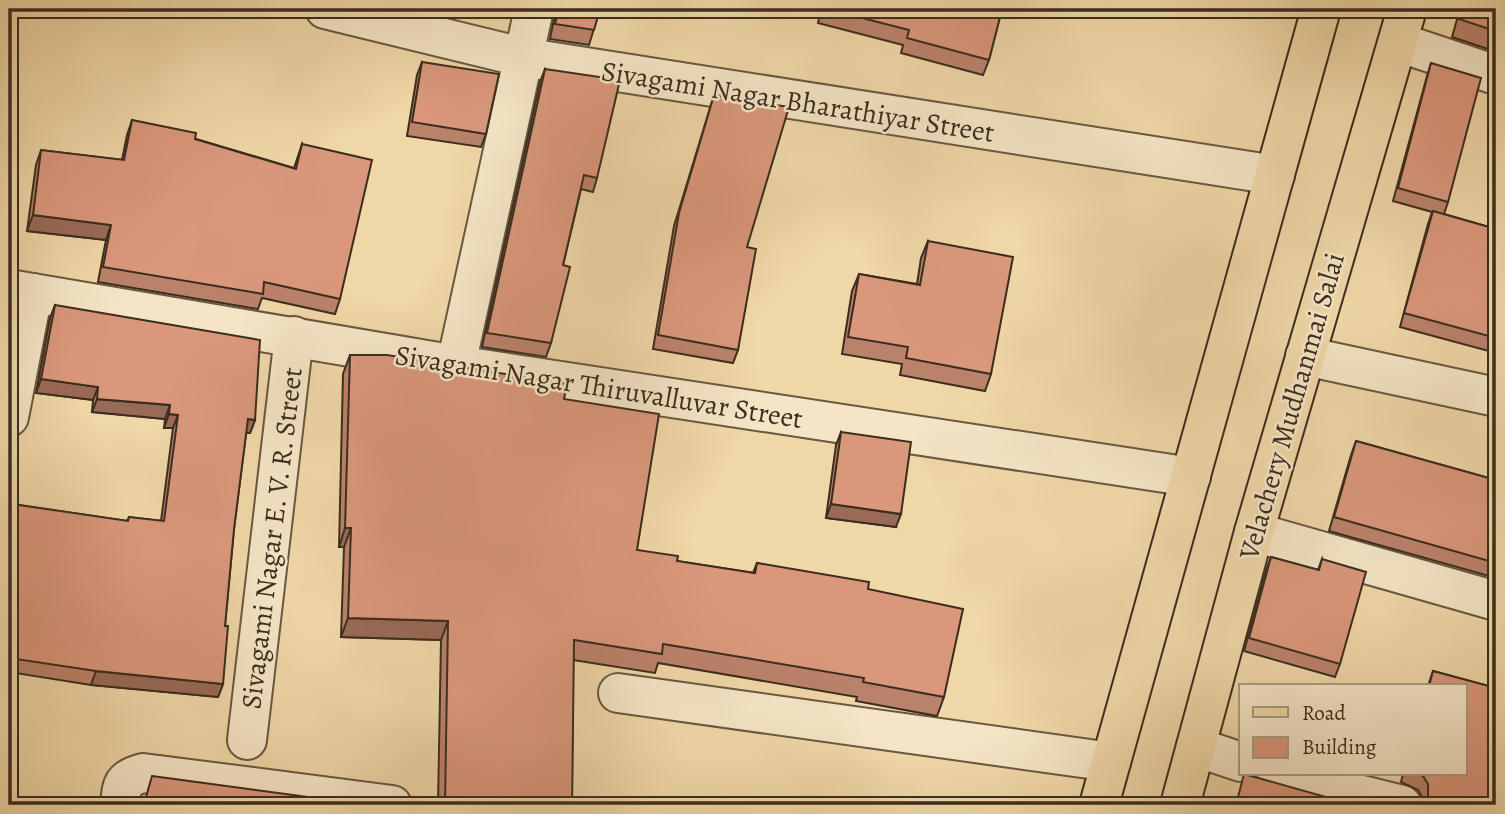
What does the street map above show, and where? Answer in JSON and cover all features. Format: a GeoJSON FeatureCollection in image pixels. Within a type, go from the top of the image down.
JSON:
{"type":"FeatureCollection","features":[{"type":"Feature","properties":{"kind":"main road"},"geometry":{"type":"LineString","coordinates":[[1099,805],[1321,9]]}},
{"type":"Feature","properties":{"kind":"main road","name":"Velachery Mudhanmai Salai"},"geometry":{"type":"LineString","coordinates":[[1180,805],[1254,533],[1403,26]]}},
{"type":"Feature","properties":{"kind":"street","name":"Sivagami Nagar Bharathiyar Street"},"geometry":{"type":"LineString","coordinates":[[325,9],[522,57],[1275,175]]}},
{"type":"Feature","properties":{"kind":"street"},"geometry":{"type":"LineString","coordinates":[[456,365],[534,9]]}},
{"type":"Feature","properties":{"kind":"street"},"geometry":{"type":"LineString","coordinates":[[1403,26],[1496,75]]}},
{"type":"Feature","properties":{"kind":"street"},"geometry":{"type":"LineString","coordinates":[[9,417],[21,291]]}},
{"type":"Feature","properties":{"kind":"street","name":"Sivagami Nagar Thiruvalluvar Street"},"geometry":{"type":"LineString","coordinates":[[21,291],[456,365],[1191,477]]}},
{"type":"Feature","properties":{"kind":"street","name":"Sivagami Nagar E. V. R. Street"},"geometry":{"type":"LineString","coordinates":[[247,740],[295,336]]}},
{"type":"Feature","properties":{"kind":"street"},"geometry":{"type":"LineString","coordinates":[[1305,356],[1496,397]]}},
{"type":"Feature","properties":{"kind":"street"},"geometry":{"type":"LineString","coordinates":[[1254,533],[1496,601]]}},
{"type":"Feature","properties":{"kind":"street"},"geometry":{"type":"LineString","coordinates":[[618,693],[1111,762]]}},
{"type":"Feature","properties":{"kind":"street"},"geometry":{"type":"LineString","coordinates":[[1196,747],[1239,761]]}},
{"type":"Feature","properties":{"kind":"street"},"geometry":{"type":"LineString","coordinates":[[120,805],[122,785],[130,776],[143,773],[325,801],[392,805]]}},
{"type":"Feature","properties":{"kind":"street"},"geometry":{"type":"LineString","coordinates":[[1285,776],[1402,805]]}},
{"type":"Feature","properties":{"kind":"building"},"geometry":{"type":"Polygon","coordinates":[[[559,9],[600,9],[594,30],[555,24],[559,9]]]}},
{"type":"Feature","properties":{"kind":"building"},"geometry":{"type":"Polygon","coordinates":[[[827,9],[1002,9],[989,60],[907,38],[909,30],[827,9]]]}},
{"type":"Feature","properties":{"kind":"building"},"geometry":{"type":"Polygon","coordinates":[[[1461,9],[1496,9],[1495,31],[1459,19],[1461,9]]]}},
{"type":"Feature","properties":{"kind":"building"},"geometry":{"type":"Polygon","coordinates":[[[422,62],[499,74],[486,134],[412,122],[422,62]]]}},
{"type":"Feature","properties":{"kind":"building"},"geometry":{"type":"Polygon","coordinates":[[[1431,63],[1481,78],[1448,202],[1398,188],[1431,63]]]}},
{"type":"Feature","properties":{"kind":"building"},"geometry":{"type":"Polygon","coordinates":[[[545,69],[620,80],[597,178],[584,175],[563,265],[570,267],[551,343],[487,333],[545,69]]]}},
{"type":"Feature","properties":{"kind":"building"},"geometry":{"type":"Polygon","coordinates":[[[714,95],[789,107],[747,247],[756,249],[738,350],[658,335],[679,213],[714,95]]]}},
{"type":"Feature","properties":{"kind":"building"},"geometry":{"type":"Polygon","coordinates":[[[132,120],[196,133],[195,139],[296,169],[302,144],[372,160],[340,299],[264,282],[263,294],[103,267],[111,225],[33,215],[41,150],[124,160],[132,120]]]}},
{"type":"Feature","properties":{"kind":"building"},"geometry":{"type":"Polygon","coordinates":[[[1433,211],[1496,229],[1496,338],[1404,313],[1433,211]]]}},
{"type":"Feature","properties":{"kind":"building"},"geometry":{"type":"Polygon","coordinates":[[[928,241],[1013,257],[991,374],[906,358],[908,347],[848,337],[859,274],[920,285],[928,241]]]}},
{"type":"Feature","properties":{"kind":"building"},"geometry":{"type":"Polygon","coordinates":[[[55,305],[260,340],[255,420],[248,419],[234,529],[225,626],[228,626],[223,684],[96,671],[9,658],[9,527],[12,504],[128,521],[129,517],[164,521],[178,415],[169,414],[170,405],[97,399],[98,387],[41,379],[55,305]]]}},
{"type":"Feature","properties":{"kind":"building"},"geometry":{"type":"Polygon","coordinates":[[[350,355],[387,355],[567,384],[564,399],[659,414],[637,550],[678,556],[677,561],[755,573],[757,563],[869,582],[868,589],[963,609],[944,697],[863,682],[864,678],[663,644],[662,654],[574,640],[572,805],[445,805],[448,621],[348,618],[351,528],[345,528],[350,355]]]}},
{"type":"Feature","properties":{"kind":"building"},"geometry":{"type":"Polygon","coordinates":[[[841,432],[911,442],[901,514],[831,504],[841,432]]]}},
{"type":"Feature","properties":{"kind":"building"},"geometry":{"type":"Polygon","coordinates":[[[1356,441],[1496,480],[1496,563],[1334,517],[1356,441]]]}},
{"type":"Feature","properties":{"kind":"building"},"geometry":{"type":"Polygon","coordinates":[[[1271,557],[1319,570],[1322,559],[1366,572],[1340,664],[1249,638],[1271,557]]]}},
{"type":"Feature","properties":{"kind":"building"},"geometry":{"type":"Polygon","coordinates":[[[1433,671],[1496,688],[1496,805],[1423,805],[1428,796],[1428,784],[1423,776],[1466,776],[1466,684],[1430,684],[1433,671]]]}},
{"type":"Feature","properties":{"kind":"building"},"geometry":{"type":"Polygon","coordinates":[[[152,776],[367,805],[145,805],[152,776]]]}},
{"type":"Feature","properties":{"kind":"building"},"geometry":{"type":"Polygon","coordinates":[[[1243,776],[1251,776],[1354,805],[1236,805],[1243,776]]]}}]}
